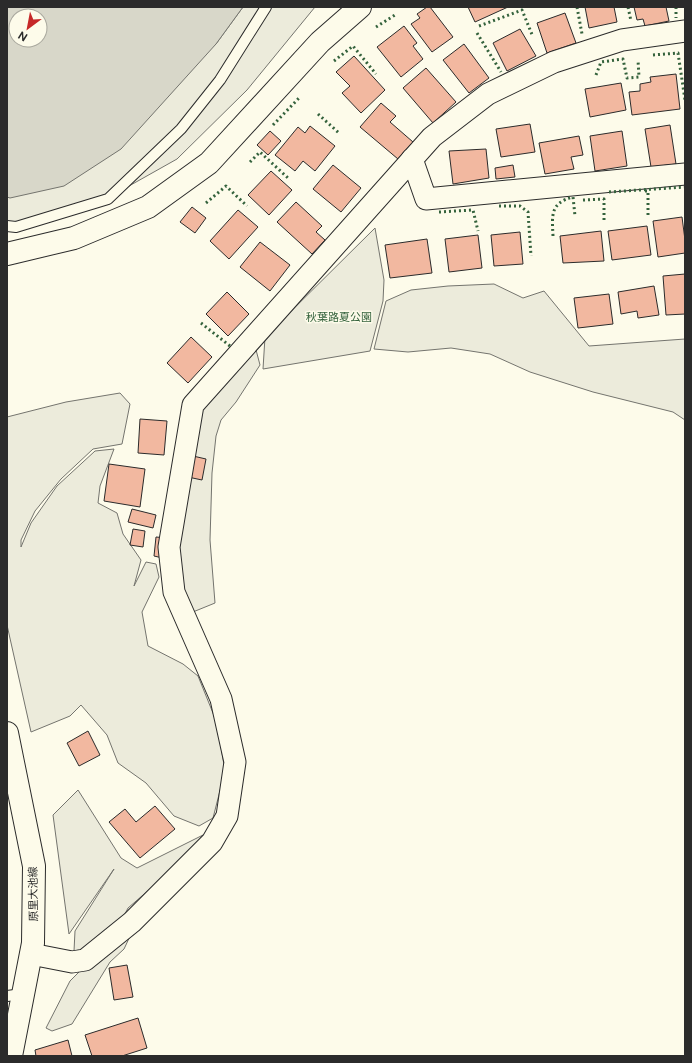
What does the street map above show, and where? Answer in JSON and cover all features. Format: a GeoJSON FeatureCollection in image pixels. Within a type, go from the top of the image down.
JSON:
{"type":"FeatureCollection","features":[{"type":"Feature","properties":{"kind":"street"},"geometry":{"type":"LineString","coordinates":[[7,254],[74,238],[148,207],[209,163],[320,42],[360,7]]}},
{"type":"Feature","properties":{"kind":"street"},"geometry":{"type":"LineString","coordinates":[[31,954],[72,962],[85,960],[138,917],[212,842],[227,816],[235,762],[221,699],[174,592],[169,547],[193,405],[432,137],[488,94],[554,62],[622,40],[685,31]]}},
{"type":"Feature","properties":{"kind":"street"},"geometry":{"type":"LineString","coordinates":[[412,159],[426,199],[685,174]]}},
{"type":"Feature","properties":{"kind":"street","name":"原里大池線"},"geometry":{"type":"LineString","coordinates":[[7,732],[34,866],[33,943],[31,954],[15,995],[11,1056]]}},
{"type":"Feature","properties":{"kind":"lane"},"geometry":{"type":"LineString","coordinates":[[7,226],[16,227],[108,199],[181,129],[220,80],[266,7]]}},
{"type":"Feature","properties":{"kind":"green space"},"geometry":{"type":"Polygon","coordinates":[[[243,7],[315,7],[247,90],[177,159],[113,195],[7,225],[7,194],[216,44],[243,7]]]}},
{"type":"Feature","properties":{"kind":"green space","name":"秋葉路夏公園"},"geometry":{"type":"Polygon","coordinates":[[[375,228],[384,280],[383,301],[370,351],[263,369],[265,337],[375,228]]]}},
{"type":"Feature","properties":{"kind":"green space"},"geometry":{"type":"Polygon","coordinates":[[[494,284],[523,298],[544,291],[589,346],[685,339],[685,420],[673,412],[593,392],[530,372],[490,354],[451,348],[408,352],[374,349],[386,301],[411,290],[448,286],[494,284]]]}},
{"type":"Feature","properties":{"kind":"green space"},"geometry":{"type":"Polygon","coordinates":[[[255,346],[260,365],[236,402],[221,420],[216,436],[212,473],[210,540],[215,603],[188,614],[173,548],[198,409],[255,346]]]}},
{"type":"Feature","properties":{"kind":"green space"},"geometry":{"type":"Polygon","coordinates":[[[120,393],[130,404],[122,444],[93,449],[61,479],[35,511],[21,540],[21,547],[31,523],[57,486],[95,451],[114,449],[100,486],[98,503],[117,513],[123,534],[141,560],[134,586],[146,562],[156,564],[159,577],[142,612],[148,646],[183,664],[198,676],[217,723],[225,771],[213,818],[199,826],[174,816],[146,783],[118,763],[107,735],[81,705],[70,716],[31,732],[7,625],[7,417],[66,402],[120,393]]]}},
{"type":"Feature","properties":{"kind":"green space"},"geometry":{"type":"Polygon","coordinates":[[[78,790],[121,858],[137,868],[203,835],[186,858],[128,908],[124,916],[89,948],[74,951],[75,931],[114,869],[69,934],[53,815],[78,790]]]}},
{"type":"Feature","properties":{"kind":"green space"},"geometry":{"type":"Polygon","coordinates":[[[132,932],[124,949],[110,962],[72,1024],[52,1031],[46,1028],[70,981],[85,966],[132,932]]]}},
{"type":"Feature","properties":{"kind":"shaded area"},"geometry":{"type":"Polygon","coordinates":[[[7,7],[243,7],[216,44],[121,149],[64,186],[10,198],[7,197],[7,7]]]}},
{"type":"Feature","properties":{"kind":"building"},"geometry":{"type":"Polygon","coordinates":[[[427,7],[430,7],[453,37],[432,52],[411,24],[420,18],[417,14],[427,7]]]}},
{"type":"Feature","properties":{"kind":"building"},"geometry":{"type":"Polygon","coordinates":[[[468,7],[508,7],[475,22],[468,7]]]}},
{"type":"Feature","properties":{"kind":"building"},"geometry":{"type":"Polygon","coordinates":[[[585,7],[614,7],[617,22],[589,28],[585,7]]]}},
{"type":"Feature","properties":{"kind":"building"},"geometry":{"type":"Polygon","coordinates":[[[634,7],[666,7],[669,21],[645,26],[643,19],[637,20],[634,7]]]}},
{"type":"Feature","properties":{"kind":"building"},"geometry":{"type":"Polygon","coordinates":[[[565,13],[576,43],[547,53],[537,23],[565,13]]]}},
{"type":"Feature","properties":{"kind":"building"},"geometry":{"type":"Polygon","coordinates":[[[404,26],[417,43],[413,46],[423,59],[401,77],[377,47],[404,26]]]}},
{"type":"Feature","properties":{"kind":"building"},"geometry":{"type":"Polygon","coordinates":[[[520,29],[536,56],[507,71],[493,43],[520,29]]]}},
{"type":"Feature","properties":{"kind":"building"},"geometry":{"type":"Polygon","coordinates":[[[464,44],[489,78],[469,93],[443,60],[464,44]]]}},
{"type":"Feature","properties":{"kind":"building"},"geometry":{"type":"Polygon","coordinates":[[[354,56],[385,90],[361,113],[342,93],[350,86],[336,72],[354,56]]]}},
{"type":"Feature","properties":{"kind":"building"},"geometry":{"type":"Polygon","coordinates":[[[426,68],[456,102],[433,123],[403,88],[426,68]]]}},
{"type":"Feature","properties":{"kind":"building"},"geometry":{"type":"Polygon","coordinates":[[[676,74],[680,109],[632,115],[629,92],[640,91],[640,84],[651,82],[650,77],[676,74]]]}},
{"type":"Feature","properties":{"kind":"building"},"geometry":{"type":"Polygon","coordinates":[[[621,83],[626,110],[590,117],[585,89],[621,83]]]}},
{"type":"Feature","properties":{"kind":"building"},"geometry":{"type":"Polygon","coordinates":[[[381,103],[396,116],[390,122],[413,142],[398,159],[360,127],[381,103]]]}},
{"type":"Feature","properties":{"kind":"building"},"geometry":{"type":"Polygon","coordinates":[[[530,124],[535,152],[501,157],[496,129],[530,124]]]}},
{"type":"Feature","properties":{"kind":"building"},"geometry":{"type":"Polygon","coordinates":[[[670,125],[676,164],[651,167],[645,129],[670,125]]]}},
{"type":"Feature","properties":{"kind":"building"},"geometry":{"type":"Polygon","coordinates":[[[310,126],[335,146],[315,171],[303,161],[295,171],[275,155],[298,127],[305,133],[310,126]]]}},
{"type":"Feature","properties":{"kind":"building"},"geometry":{"type":"Polygon","coordinates":[[[270,131],[281,141],[268,155],[257,145],[270,131]]]}},
{"type":"Feature","properties":{"kind":"building"},"geometry":{"type":"Polygon","coordinates":[[[622,131],[627,166],[595,171],[590,136],[622,131]]]}},
{"type":"Feature","properties":{"kind":"building"},"geometry":{"type":"Polygon","coordinates":[[[579,136],[583,155],[571,157],[574,169],[545,174],[539,143],[579,136]]]}},
{"type":"Feature","properties":{"kind":"building"},"geometry":{"type":"Polygon","coordinates":[[[486,149],[489,178],[453,184],[449,151],[486,149]]]}},
{"type":"Feature","properties":{"kind":"building"},"geometry":{"type":"Polygon","coordinates":[[[333,165],[361,188],[341,212],[313,189],[333,165]]]}},
{"type":"Feature","properties":{"kind":"building"},"geometry":{"type":"Polygon","coordinates":[[[513,165],[515,177],[496,179],[495,168],[513,165]]]}},
{"type":"Feature","properties":{"kind":"building"},"geometry":{"type":"Polygon","coordinates":[[[271,171],[292,190],[269,215],[248,195],[271,171]]]}},
{"type":"Feature","properties":{"kind":"building"},"geometry":{"type":"Polygon","coordinates":[[[296,202],[322,226],[316,232],[325,240],[312,254],[277,222],[296,202]]]}},
{"type":"Feature","properties":{"kind":"building"},"geometry":{"type":"Polygon","coordinates":[[[192,207],[206,218],[195,233],[180,222],[192,207]]]}},
{"type":"Feature","properties":{"kind":"building"},"geometry":{"type":"Polygon","coordinates":[[[238,210],[258,227],[229,259],[210,241],[238,210]]]}},
{"type":"Feature","properties":{"kind":"building"},"geometry":{"type":"Polygon","coordinates":[[[682,217],[685,253],[658,257],[653,221],[682,217]]]}},
{"type":"Feature","properties":{"kind":"building"},"geometry":{"type":"Polygon","coordinates":[[[647,226],[651,255],[612,260],[608,231],[647,226]]]}},
{"type":"Feature","properties":{"kind":"building"},"geometry":{"type":"Polygon","coordinates":[[[601,231],[604,261],[563,263],[560,236],[601,231]]]}},
{"type":"Feature","properties":{"kind":"building"},"geometry":{"type":"Polygon","coordinates":[[[520,232],[523,264],[494,266],[491,235],[520,232]]]}},
{"type":"Feature","properties":{"kind":"building"},"geometry":{"type":"Polygon","coordinates":[[[478,235],[482,268],[449,272],[445,239],[478,235]]]}},
{"type":"Feature","properties":{"kind":"building"},"geometry":{"type":"Polygon","coordinates":[[[427,239],[432,273],[390,278],[385,245],[427,239]]]}},
{"type":"Feature","properties":{"kind":"building"},"geometry":{"type":"Polygon","coordinates":[[[260,242],[290,265],[270,291],[240,267],[260,242]]]}},
{"type":"Feature","properties":{"kind":"building"},"geometry":{"type":"Polygon","coordinates":[[[685,274],[685,314],[666,315],[663,276],[685,274]]]}},
{"type":"Feature","properties":{"kind":"building"},"geometry":{"type":"Polygon","coordinates":[[[654,286],[659,315],[638,318],[637,311],[621,314],[618,292],[654,286]]]}},
{"type":"Feature","properties":{"kind":"building"},"geometry":{"type":"Polygon","coordinates":[[[227,292],[249,314],[228,336],[206,314],[227,292]]]}},
{"type":"Feature","properties":{"kind":"building"},"geometry":{"type":"Polygon","coordinates":[[[609,294],[613,324],[578,328],[574,298],[609,294]]]}},
{"type":"Feature","properties":{"kind":"building"},"geometry":{"type":"Polygon","coordinates":[[[191,337],[212,357],[188,383],[167,363],[191,337]]]}},
{"type":"Feature","properties":{"kind":"building"},"geometry":{"type":"Polygon","coordinates":[[[140,419],[167,421],[164,455],[138,453],[140,419]]]}},
{"type":"Feature","properties":{"kind":"building"},"geometry":{"type":"Polygon","coordinates":[[[193,456],[206,459],[202,480],[188,477],[193,456]]]}},
{"type":"Feature","properties":{"kind":"building"},"geometry":{"type":"Polygon","coordinates":[[[109,464],[145,469],[140,507],[104,501],[109,464]]]}},
{"type":"Feature","properties":{"kind":"building"},"geometry":{"type":"Polygon","coordinates":[[[132,509],[156,515],[153,528],[128,522],[132,509]]]}},
{"type":"Feature","properties":{"kind":"building"},"geometry":{"type":"Polygon","coordinates":[[[133,529],[145,531],[143,547],[130,545],[133,529]]]}},
{"type":"Feature","properties":{"kind":"building"},"geometry":{"type":"Polygon","coordinates":[[[156,537],[167,538],[167,559],[154,556],[156,537]]]}},
{"type":"Feature","properties":{"kind":"building"},"geometry":{"type":"Polygon","coordinates":[[[88,731],[100,755],[79,766],[67,743],[88,731]]]}},
{"type":"Feature","properties":{"kind":"building"},"geometry":{"type":"Polygon","coordinates":[[[155,806],[175,829],[140,858],[109,822],[125,809],[136,822],[155,806]]]}},
{"type":"Feature","properties":{"kind":"building"},"geometry":{"type":"Polygon","coordinates":[[[127,965],[133,997],[114,1000],[109,968],[127,965]]]}},
{"type":"Feature","properties":{"kind":"building"},"geometry":{"type":"Polygon","coordinates":[[[138,1018],[147,1048],[122,1056],[92,1056],[85,1035],[138,1018]]]}},
{"type":"Feature","properties":{"kind":"building"},"geometry":{"type":"Polygon","coordinates":[[[68,1040],[72,1056],[36,1056],[35,1050],[68,1040]]]}},
{"type":"Feature","properties":{"kind":"hedge"},"geometry":{"type":"LineString","coordinates":[[577,7],[582,34]]}},
{"type":"Feature","properties":{"kind":"hedge"},"geometry":{"type":"LineString","coordinates":[[628,7],[631,21]]}},
{"type":"Feature","properties":{"kind":"hedge"},"geometry":{"type":"LineString","coordinates":[[676,7],[676,18]]}},
{"type":"Feature","properties":{"kind":"hedge"},"geometry":{"type":"LineString","coordinates":[[479,26],[522,10],[533,37]]}},
{"type":"Feature","properties":{"kind":"hedge"},"geometry":{"type":"LineString","coordinates":[[376,27],[395,15]]}},
{"type":"Feature","properties":{"kind":"hedge"},"geometry":{"type":"LineString","coordinates":[[477,33],[501,72]]}},
{"type":"Feature","properties":{"kind":"hedge"},"geometry":{"type":"LineString","coordinates":[[334,61],[353,46],[376,74]]}},
{"type":"Feature","properties":{"kind":"hedge"},"geometry":{"type":"LineString","coordinates":[[653,55],[678,53],[685,100]]}},
{"type":"Feature","properties":{"kind":"hedge"},"geometry":{"type":"LineString","coordinates":[[596,75],[601,62],[623,59],[627,78],[639,77],[638,60]]}},
{"type":"Feature","properties":{"kind":"hedge"},"geometry":{"type":"LineString","coordinates":[[273,125],[299,98]]}},
{"type":"Feature","properties":{"kind":"hedge"},"geometry":{"type":"LineString","coordinates":[[318,114],[339,133]]}},
{"type":"Feature","properties":{"kind":"hedge"},"geometry":{"type":"LineString","coordinates":[[250,162],[260,152],[288,178]]}},
{"type":"Feature","properties":{"kind":"hedge"},"geometry":{"type":"LineString","coordinates":[[206,203],[226,186],[247,206]]}},
{"type":"Feature","properties":{"kind":"hedge"},"geometry":{"type":"LineString","coordinates":[[609,192],[685,187]]}},
{"type":"Feature","properties":{"kind":"hedge"},"geometry":{"type":"LineString","coordinates":[[645,191],[648,191],[648,217]]}},
{"type":"Feature","properties":{"kind":"hedge"},"geometry":{"type":"LineString","coordinates":[[553,236],[552,222],[556,206],[573,197],[575,216]]}},
{"type":"Feature","properties":{"kind":"hedge"},"geometry":{"type":"LineString","coordinates":[[583,200],[604,199],[604,223]]}},
{"type":"Feature","properties":{"kind":"hedge"},"geometry":{"type":"LineString","coordinates":[[499,206],[520,206],[528,212],[531,256]]}},
{"type":"Feature","properties":{"kind":"hedge"},"geometry":{"type":"LineString","coordinates":[[439,212],[473,210],[478,231]]}},
{"type":"Feature","properties":{"kind":"hedge"},"geometry":{"type":"LineString","coordinates":[[201,323],[230,346]]}}]}
